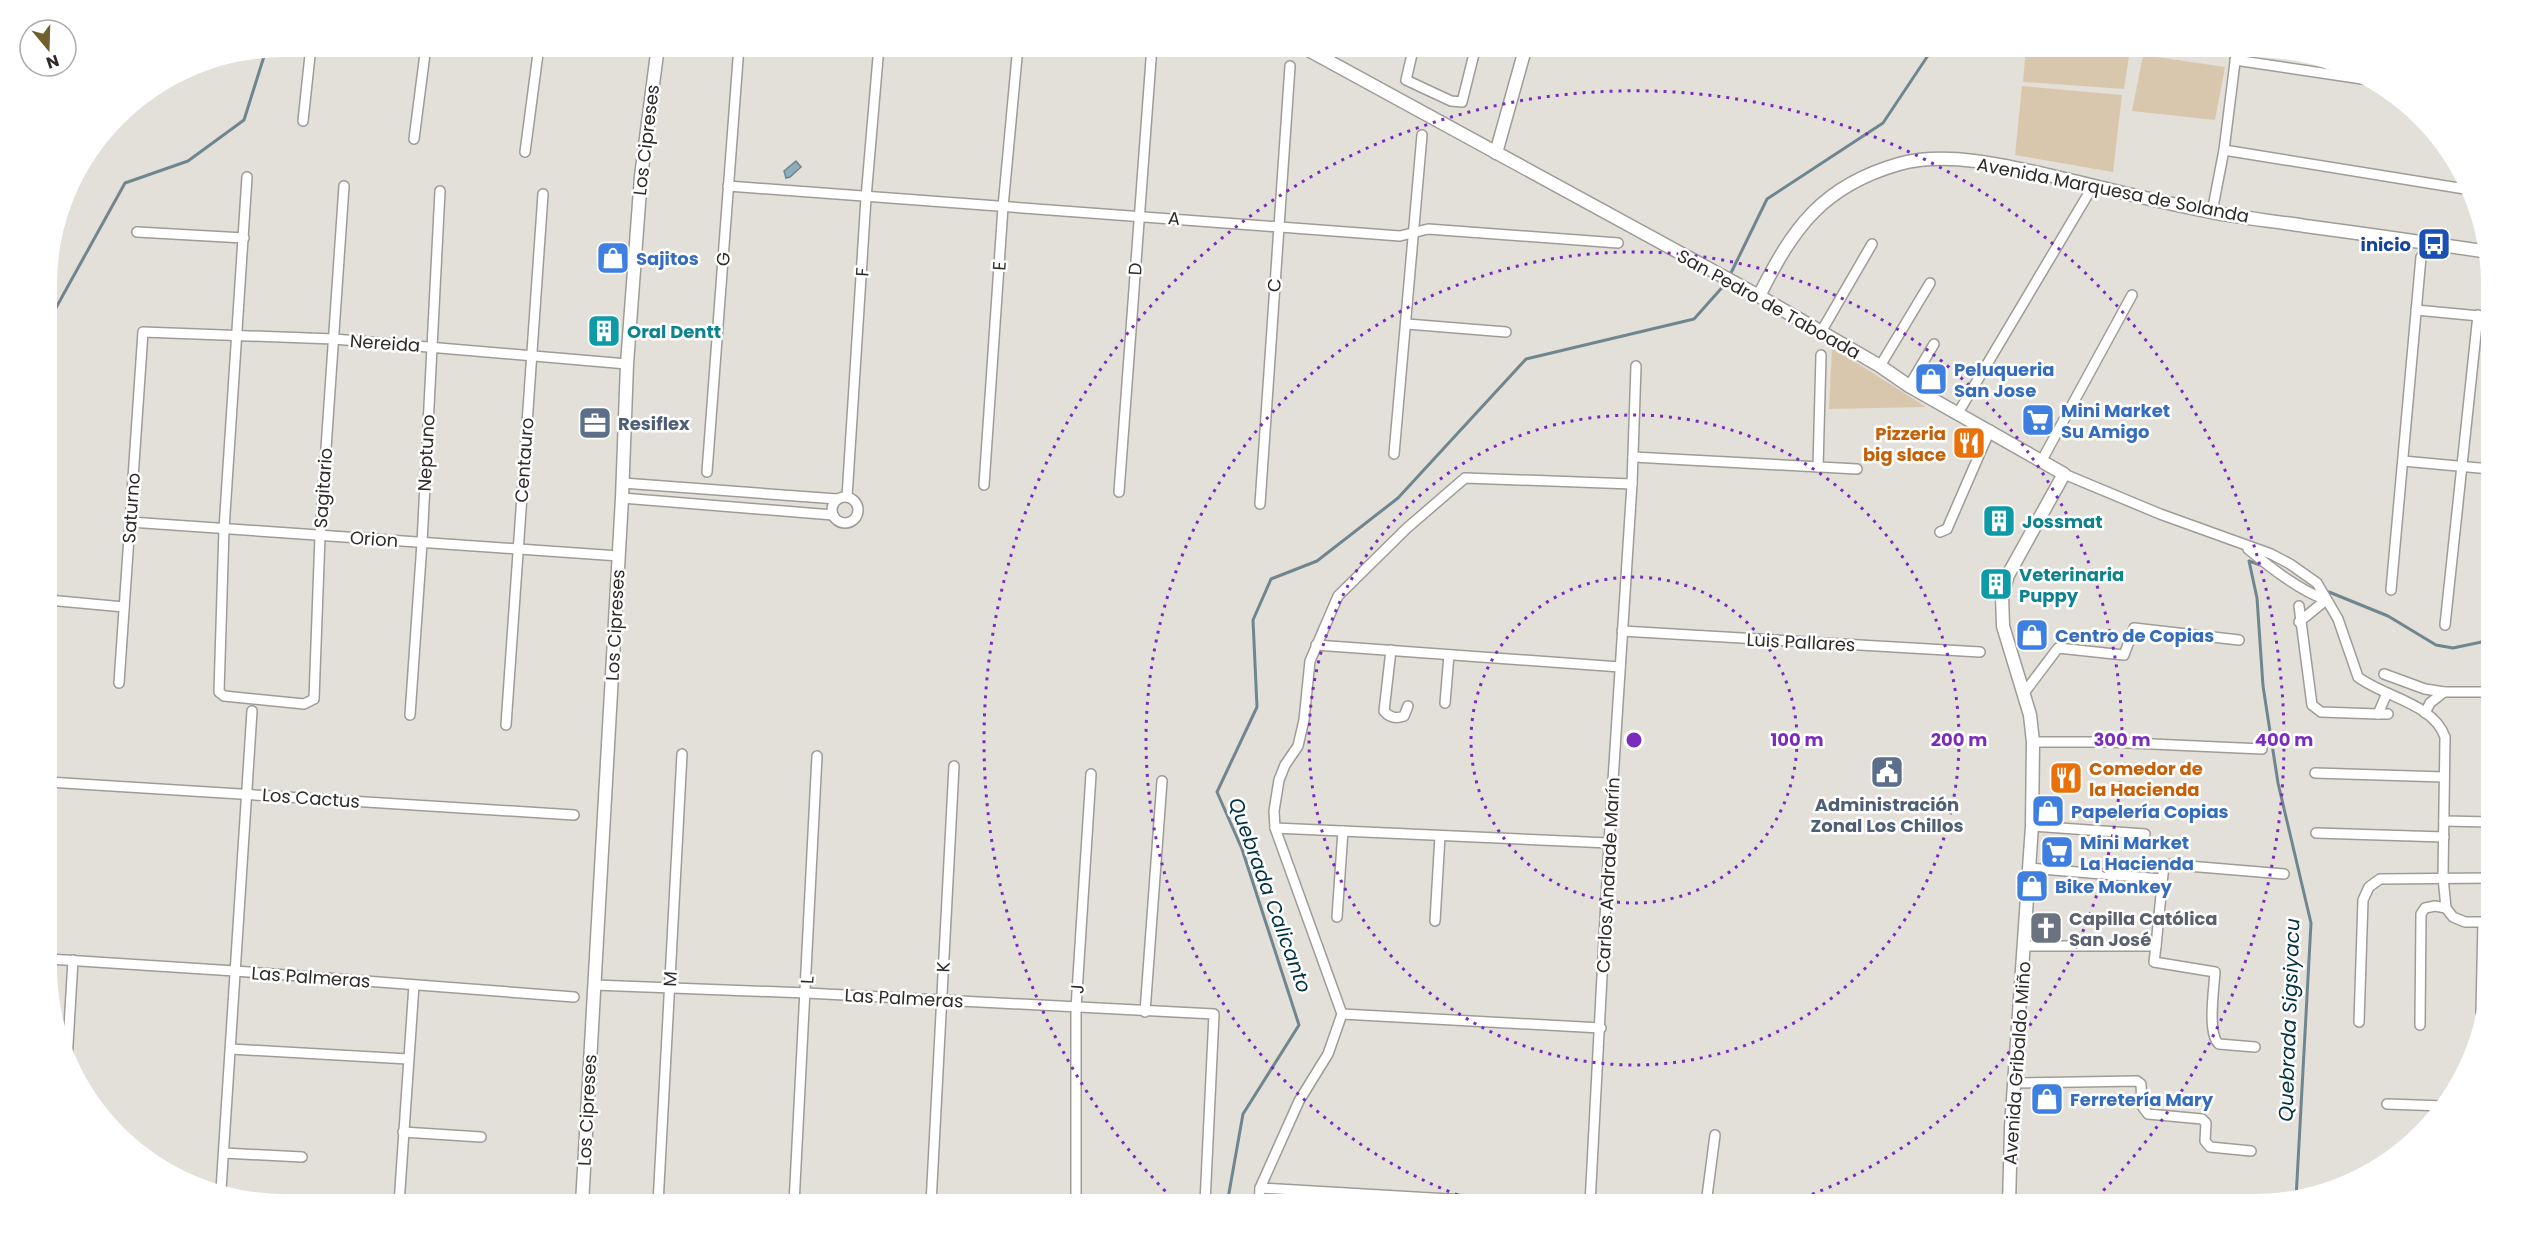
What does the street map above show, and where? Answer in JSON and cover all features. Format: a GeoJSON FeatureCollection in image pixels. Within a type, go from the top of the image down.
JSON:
{"type":"FeatureCollection","features":[{"type":"Feature","properties":{"kind":"street"},"geometry":{"type":"LineString","coordinates":[[303,121],[310,57]]}},
{"type":"Feature","properties":{"kind":"street"},"geometry":{"type":"LineString","coordinates":[[414,139],[425,57]]}},
{"type":"Feature","properties":{"kind":"street"},"geometry":{"type":"LineString","coordinates":[[525,152],[538,57]]}},
{"type":"Feature","properties":{"kind":"street","name":"Los Cipreses"},"geometry":{"type":"LineString","coordinates":[[583,1194],[623,483],[627,364],[641,176],[657,57]]}},
{"type":"Feature","properties":{"kind":"street","name":"G"},"geometry":{"type":"LineString","coordinates":[[707,472],[738,57]]}},
{"type":"Feature","properties":{"kind":"street","name":"F"},"geometry":{"type":"LineString","coordinates":[[842,498],[878,57]]}},
{"type":"Feature","properties":{"kind":"street","name":"E"},"geometry":{"type":"LineString","coordinates":[[984,485],[1003,207],[1016,57]]}},
{"type":"Feature","properties":{"kind":"street","name":"D"},"geometry":{"type":"LineString","coordinates":[[1119,492],[1151,57]]}},
{"type":"Feature","properties":{"kind":"street","name":"San Pedro de Taboada"},"geometry":{"type":"LineString","coordinates":[[1327,57],[1496,153],[1759,296],[1880,366],[1909,386],[2064,474],[2160,514],[2271,554],[2317,583],[2338,619],[2358,677],[2425,712],[2441,726],[2445,736],[2443,877],[2446,908]]}},
{"type":"Feature","properties":{"kind":"street"},"geometry":{"type":"LineString","coordinates":[[1411,57],[1406,80],[1451,101],[1462,102],[1473,57]]}},
{"type":"Feature","properties":{"kind":"street"},"geometry":{"type":"LineString","coordinates":[[1496,153],[1523,57]]}},
{"type":"Feature","properties":{"kind":"street"},"geometry":{"type":"LineString","coordinates":[[2212,212],[2224,150],[2235,57]]}},
{"type":"Feature","properties":{"kind":"street"},"geometry":{"type":"LineString","coordinates":[[2235,60],[2347,77]]}},
{"type":"Feature","properties":{"kind":"street","name":"C"},"geometry":{"type":"LineString","coordinates":[[1260,504],[1290,66]]}},
{"type":"Feature","properties":{"kind":"street"},"geometry":{"type":"LineString","coordinates":[[1394,454],[1422,135]]}},
{"type":"Feature","properties":{"kind":"street"},"geometry":{"type":"LineString","coordinates":[[2224,150],[2460,188]]}},
{"type":"Feature","properties":{"kind":"street","name":"Avenida Marquesa de Solanda"},"geometry":{"type":"LineString","coordinates":[[1759,296],[1780,255],[1808,216],[1830,196],[1854,181],[1899,164],[1927,160],[1951,160],[2013,167],[2212,212],[2478,250]]}},
{"type":"Feature","properties":{"kind":"street"},"geometry":{"type":"LineString","coordinates":[[224,529],[247,177]]}},
{"type":"Feature","properties":{"kind":"street","name":"Sagitario"},"geometry":{"type":"LineString","coordinates":[[224,529],[219,692],[224,696],[304,704],[314,699],[320,536],[344,186]]}},
{"type":"Feature","properties":{"kind":"street","name":"A"},"geometry":{"type":"LineString","coordinates":[[728,186],[1400,236],[1428,229],[1618,243]]}},
{"type":"Feature","properties":{"kind":"street"},"geometry":{"type":"LineString","coordinates":[[1958,413],[2093,186]]}},
{"type":"Feature","properties":{"kind":"street","name":"Neptuno"},"geometry":{"type":"LineString","coordinates":[[410,715],[422,543],[440,191]]}},
{"type":"Feature","properties":{"kind":"street","name":"Centauro"},"geometry":{"type":"LineString","coordinates":[[506,725],[543,194]]}},
{"type":"Feature","properties":{"kind":"street"},"geometry":{"type":"LineString","coordinates":[[137,232],[244,237]]}},
{"type":"Feature","properties":{"kind":"street"},"geometry":{"type":"LineString","coordinates":[[1821,332],[1872,244]]}},
{"type":"Feature","properties":{"kind":"street"},"geometry":{"type":"LineString","coordinates":[[2391,590],[2421,257]]}},
{"type":"Feature","properties":{"kind":"street"},"geometry":{"type":"LineString","coordinates":[[1880,366],[1930,283]]}},
{"type":"Feature","properties":{"kind":"street"},"geometry":{"type":"LineString","coordinates":[[2042,460],[2132,296]]}},
{"type":"Feature","properties":{"kind":"street"},"geometry":{"type":"LineString","coordinates":[[2416,310],[2481,316]]}},
{"type":"Feature","properties":{"kind":"street"},"geometry":{"type":"LineString","coordinates":[[2445,625],[2478,315]]}},
{"type":"Feature","properties":{"kind":"street"},"geometry":{"type":"LineString","coordinates":[[1407,324],[1506,332]]}},
{"type":"Feature","properties":{"kind":"street","name":"Nereida"},"geometry":{"type":"LineString","coordinates":[[143,332],[334,339],[627,364]]}},
{"type":"Feature","properties":{"kind":"street","name":"Saturno"},"geometry":{"type":"LineString","coordinates":[[119,683],[143,332]]}},
{"type":"Feature","properties":{"kind":"street"},"geometry":{"type":"LineString","coordinates":[[1909,386],[1934,344]]}},
{"type":"Feature","properties":{"kind":"street"},"geometry":{"type":"LineString","coordinates":[[1818,467],[1821,355]]}},
{"type":"Feature","properties":{"kind":"street","name":"Carlos Andrade Marín"},"geometry":{"type":"LineString","coordinates":[[1591,1194],[1609,843],[1632,484],[1636,366]]}},
{"type":"Feature","properties":{"kind":"street"},"geometry":{"type":"LineString","coordinates":[[1940,532],[1947,529],[1990,430]]}},
{"type":"Feature","properties":{"kind":"street"},"geometry":{"type":"LineString","coordinates":[[1633,457],[1857,469]]}},
{"type":"Feature","properties":{"kind":"street"},"geometry":{"type":"LineString","coordinates":[[2403,461],[2481,468]]}},
{"type":"Feature","properties":{"kind":"street","name":"Avenida Gribaldo Miño"},"geometry":{"type":"LineString","coordinates":[[2009,1194],[2014,1083],[2032,826],[2033,742],[2030,715],[2003,626],[2002,595],[2008,575],[2064,474]]}},
{"type":"Feature","properties":{"kind":"street"},"geometry":{"type":"LineString","coordinates":[[1260,1194],[1260,1188],[1299,1101],[1328,1054],[1342,1014],[1275,828],[1274,812],[1279,780],[1285,765],[1298,746],[1304,720],[1310,661],[1338,596],[1407,528],[1465,478],[1632,484]]}},
{"type":"Feature","properties":{"kind":"street"},"geometry":{"type":"LineString","coordinates":[[622,498],[833,515],[842,522],[849,522],[855,518],[857,505],[842,498],[623,483]]}},
{"type":"Feature","properties":{"kind":"street"},"geometry":{"type":"LineString","coordinates":[[833,515],[832,506],[842,498]]}},
{"type":"Feature","properties":{"kind":"street","name":"Orion"},"geometry":{"type":"LineString","coordinates":[[130,522],[619,556]]}},
{"type":"Feature","properties":{"kind":"street"},"geometry":{"type":"LineString","coordinates":[[2299,622],[2326,600]]}},
{"type":"Feature","properties":{"kind":"street"},"geometry":{"type":"LineString","coordinates":[[57,601],[124,607]]}},
{"type":"Feature","properties":{"kind":"street"},"geometry":{"type":"LineString","coordinates":[[2299,606],[2299,622],[2312,705],[2315,709],[2320,712],[2383,714],[2387,693]]}},
{"type":"Feature","properties":{"kind":"street"},"geometry":{"type":"LineString","coordinates":[[2024,693],[2058,648],[2124,655],[2134,628],[2239,640]]}},
{"type":"Feature","properties":{"kind":"street","name":"Luis Pallares"},"geometry":{"type":"LineString","coordinates":[[1622,631],[1980,652]]}},
{"type":"Feature","properties":{"kind":"street"},"geometry":{"type":"LineString","coordinates":[[1316,645],[1620,667]]}},
{"type":"Feature","properties":{"kind":"street"},"geometry":{"type":"LineString","coordinates":[[1391,650],[1384,711],[1388,716],[1398,718],[1404,716],[1408,706]]}},
{"type":"Feature","properties":{"kind":"street"},"geometry":{"type":"LineString","coordinates":[[1445,703],[1449,655]]}},
{"type":"Feature","properties":{"kind":"street"},"geometry":{"type":"LineString","coordinates":[[1510,671],[1511,659]]}},
{"type":"Feature","properties":{"kind":"street"},"geometry":{"type":"LineString","coordinates":[[2384,674],[2425,689],[2444,692],[2481,692]]}},
{"type":"Feature","properties":{"kind":"street"},"geometry":{"type":"LineString","coordinates":[[2425,712],[2430,703],[2444,692]]}},
{"type":"Feature","properties":{"kind":"street"},"geometry":{"type":"LineString","coordinates":[[221,1185],[252,711]]}},
{"type":"Feature","properties":{"kind":"street"},"geometry":{"type":"LineString","coordinates":[[2033,742],[2108,742],[2262,749]]}},
{"type":"Feature","properties":{"kind":"street","name":"M"},"geometry":{"type":"LineString","coordinates":[[659,1194],[682,754]]}},
{"type":"Feature","properties":{"kind":"street","name":"L"},"geometry":{"type":"LineString","coordinates":[[795,1194],[817,756]]}},
{"type":"Feature","properties":{"kind":"street","name":"K"},"geometry":{"type":"LineString","coordinates":[[932,1194],[954,766]]}},
{"type":"Feature","properties":{"kind":"street"},"geometry":{"type":"LineString","coordinates":[[2315,773],[2444,777]]}},
{"type":"Feature","properties":{"kind":"street","name":"J"},"geometry":{"type":"LineString","coordinates":[[1076,1194],[1076,1008],[1091,774]]}},
{"type":"Feature","properties":{"kind":"street"},"geometry":{"type":"LineString","coordinates":[[1145,1012],[1162,781]]}},
{"type":"Feature","properties":{"kind":"street","name":"Los Cactus"},"geometry":{"type":"LineString","coordinates":[[57,783],[574,815]]}},
{"type":"Feature","properties":{"kind":"street"},"geometry":{"type":"LineString","coordinates":[[2444,821],[2481,822]]}},
{"type":"Feature","properties":{"kind":"street"},"geometry":{"type":"LineString","coordinates":[[2032,826],[2145,834]]}},
{"type":"Feature","properties":{"kind":"street"},"geometry":{"type":"LineString","coordinates":[[1275,828],[1609,843]]}},
{"type":"Feature","properties":{"kind":"street"},"geometry":{"type":"LineString","coordinates":[[1337,917],[1343,831]]}},
{"type":"Feature","properties":{"kind":"street"},"geometry":{"type":"LineString","coordinates":[[2316,833],[2444,837]]}},
{"type":"Feature","properties":{"kind":"street"},"geometry":{"type":"LineString","coordinates":[[1436,921],[1440,836]]}},
{"type":"Feature","properties":{"kind":"street"},"geometry":{"type":"LineString","coordinates":[[2255,1047],[2216,1042],[2212,1032],[2215,972],[2154,962],[2164,864],[2284,874]]}},
{"type":"Feature","properties":{"kind":"street"},"geometry":{"type":"LineString","coordinates":[[2029,868],[2162,879]]}},
{"type":"Feature","properties":{"kind":"street"},"geometry":{"type":"LineString","coordinates":[[2359,1022],[2363,900],[2369,887],[2380,879],[2481,878]]}},
{"type":"Feature","properties":{"kind":"street"},"geometry":{"type":"LineString","coordinates":[[2420,1025],[2421,914],[2425,908],[2435,906],[2446,908],[2453,917],[2465,922],[2481,922]]}},
{"type":"Feature","properties":{"kind":"street"},"geometry":{"type":"LineString","coordinates":[[2024,946],[2156,946]]}},
{"type":"Feature","properties":{"kind":"street","name":"Las Palmeras"},"geometry":{"type":"LineString","coordinates":[[57,959],[573,997]]}},
{"type":"Feature","properties":{"kind":"street"},"geometry":{"type":"LineString","coordinates":[[68,1038],[73,960]]}},
{"type":"Feature","properties":{"kind":"street"},"geometry":{"type":"LineString","coordinates":[[400,1194],[414,984]]}},
{"type":"Feature","properties":{"kind":"street","name":"Las Palmeras"},"geometry":{"type":"LineString","coordinates":[[594,985],[670,986],[1214,1014],[1205,1194]]}},
{"type":"Feature","properties":{"kind":"street"},"geometry":{"type":"LineString","coordinates":[[1342,1014],[1601,1028]]}},
{"type":"Feature","properties":{"kind":"street"},"geometry":{"type":"LineString","coordinates":[[231,1048],[408,1059]]}},
{"type":"Feature","properties":{"kind":"street"},"geometry":{"type":"LineString","coordinates":[[2014,1083],[2137,1081],[2141,1084],[2142,1107],[2148,1114],[2202,1119],[2206,1123],[2205,1141],[2210,1147],[2251,1151]]}},
{"type":"Feature","properties":{"kind":"street"},"geometry":{"type":"LineString","coordinates":[[2387,1104],[2434,1106]]}},
{"type":"Feature","properties":{"kind":"street"},"geometry":{"type":"LineString","coordinates":[[403,1132],[481,1137]]}},
{"type":"Feature","properties":{"kind":"street"},"geometry":{"type":"LineString","coordinates":[[1707,1194],[1715,1135]]}},
{"type":"Feature","properties":{"kind":"street"},"geometry":{"type":"LineString","coordinates":[[224,1153],[302,1157]]}},
{"type":"Feature","properties":{"kind":"street"},"geometry":{"type":"LineString","coordinates":[[1260,1188],[1363,1194]]}},
{"type":"Feature","properties":{"kind":"shaded area"},"geometry":{"type":"Polygon","coordinates":[[[2025,57],[2129,57],[2124,89],[2023,82],[2025,57]]]}},
{"type":"Feature","properties":{"kind":"shaded area"},"geometry":{"type":"Polygon","coordinates":[[[2143,57],[2225,67],[2215,120],[2132,111],[2143,57]]]}},
{"type":"Feature","properties":{"kind":"shaded area"},"geometry":{"type":"Polygon","coordinates":[[[2022,86],[2122,95],[2113,172],[2015,155],[2022,86]]]}},
{"type":"Feature","properties":{"kind":"shaded area"},"geometry":{"type":"Polygon","coordinates":[[[1832,347],[1926,407],[1829,409],[1832,347]]]}},
{"type":"Feature","properties":{"kind":"shaded area"},"geometry":{"type":"Polygon","coordinates":[[[1260,1188],[1363,1194],[1260,1194],[1260,1188]]]}},
{"type":"Feature","properties":{"kind":"water"},"geometry":{"type":"Polygon","coordinates":[[[796,161],[801,167],[786,178],[784,171],[796,161]]]}},
{"type":"Feature","properties":{"kind":"waterway"},"geometry":{"type":"LineString","coordinates":[[1730,275],[1767,199],[1883,123],[1927,57]]}},
{"type":"Feature","properties":{"kind":"waterway"},"geometry":{"type":"LineString","coordinates":[[57,306],[125,183],[188,161],[244,120],[264,58]]}},
{"type":"Feature","properties":{"kind":"waterway","name":"Quebrada Calicanto"},"geometry":{"type":"LineString","coordinates":[[1229,1194],[1243,1114],[1299,1025],[1242,849],[1217,792],[1257,707],[1253,620],[1271,579],[1317,561],[1398,498],[1526,359],[1694,319],[1727,282]]}},
{"type":"Feature","properties":{"kind":"waterway","name":"Quebrada Sigsiyacu"},"geometry":{"type":"LineString","coordinates":[[2263,566],[2249,561],[2257,598],[2263,686],[2278,783],[2311,923],[2296,1190]]}},
{"type":"Feature","properties":{"kind":"waterway","name":"Quebrada Sigsiyacu"},"geometry":{"type":"LineString","coordinates":[[2329,592],[2388,616],[2436,645],[2453,648],[2481,642]]}},
{"type":"Feature","properties":{"kind":"place","name":"inicio"},"geometry":{"type":"Point","coordinates":[2434,244]}},
{"type":"Feature","properties":{"kind":"place","name":"Sajitos"},"geometry":{"type":"Point","coordinates":[613,258]}},
{"type":"Feature","properties":{"kind":"place","name":"Oral Dentt"},"geometry":{"type":"Point","coordinates":[604,331]}},
{"type":"Feature","properties":{"kind":"place","name":"Peluqueria San Jose"},"geometry":{"type":"Point","coordinates":[1931,379]}},
{"type":"Feature","properties":{"kind":"place","name":"Mini Market Su Amigo"},"geometry":{"type":"Point","coordinates":[2038,420]}},
{"type":"Feature","properties":{"kind":"place","name":"Resiflex"},"geometry":{"type":"Point","coordinates":[595,423]}},
{"type":"Feature","properties":{"kind":"place","name":"Pizzeria big slace"},"geometry":{"type":"Point","coordinates":[1969,443]}},
{"type":"Feature","properties":{"kind":"place","name":"Jossmat"},"geometry":{"type":"Point","coordinates":[1999,521]}},
{"type":"Feature","properties":{"kind":"place","name":"Veterinaria Puppy"},"geometry":{"type":"Point","coordinates":[1996,584]}},
{"type":"Feature","properties":{"kind":"place","name":"Centro de Copias"},"geometry":{"type":"Point","coordinates":[2032,635]}},
{"type":"Feature","properties":{"kind":"place","name":"Administración Zonal Los Chillos"},"geometry":{"type":"Point","coordinates":[1887,772]}},
{"type":"Feature","properties":{"kind":"place","name":"Comedor de la Hacienda"},"geometry":{"type":"Point","coordinates":[2066,778]}},
{"type":"Feature","properties":{"kind":"place","name":"Papelería Copias"},"geometry":{"type":"Point","coordinates":[2048,811]}},
{"type":"Feature","properties":{"kind":"place","name":"Mini Market La Hacienda"},"geometry":{"type":"Point","coordinates":[2057,852]}},
{"type":"Feature","properties":{"kind":"place","name":"Bike Monkey"},"geometry":{"type":"Point","coordinates":[2032,886]}},
{"type":"Feature","properties":{"kind":"place","name":"Capilla Católica San José"},"geometry":{"type":"Point","coordinates":[2046,928]}},
{"type":"Feature","properties":{"kind":"place","name":"Ferretería Mary"},"geometry":{"type":"Point","coordinates":[2047,1099]}}]}
